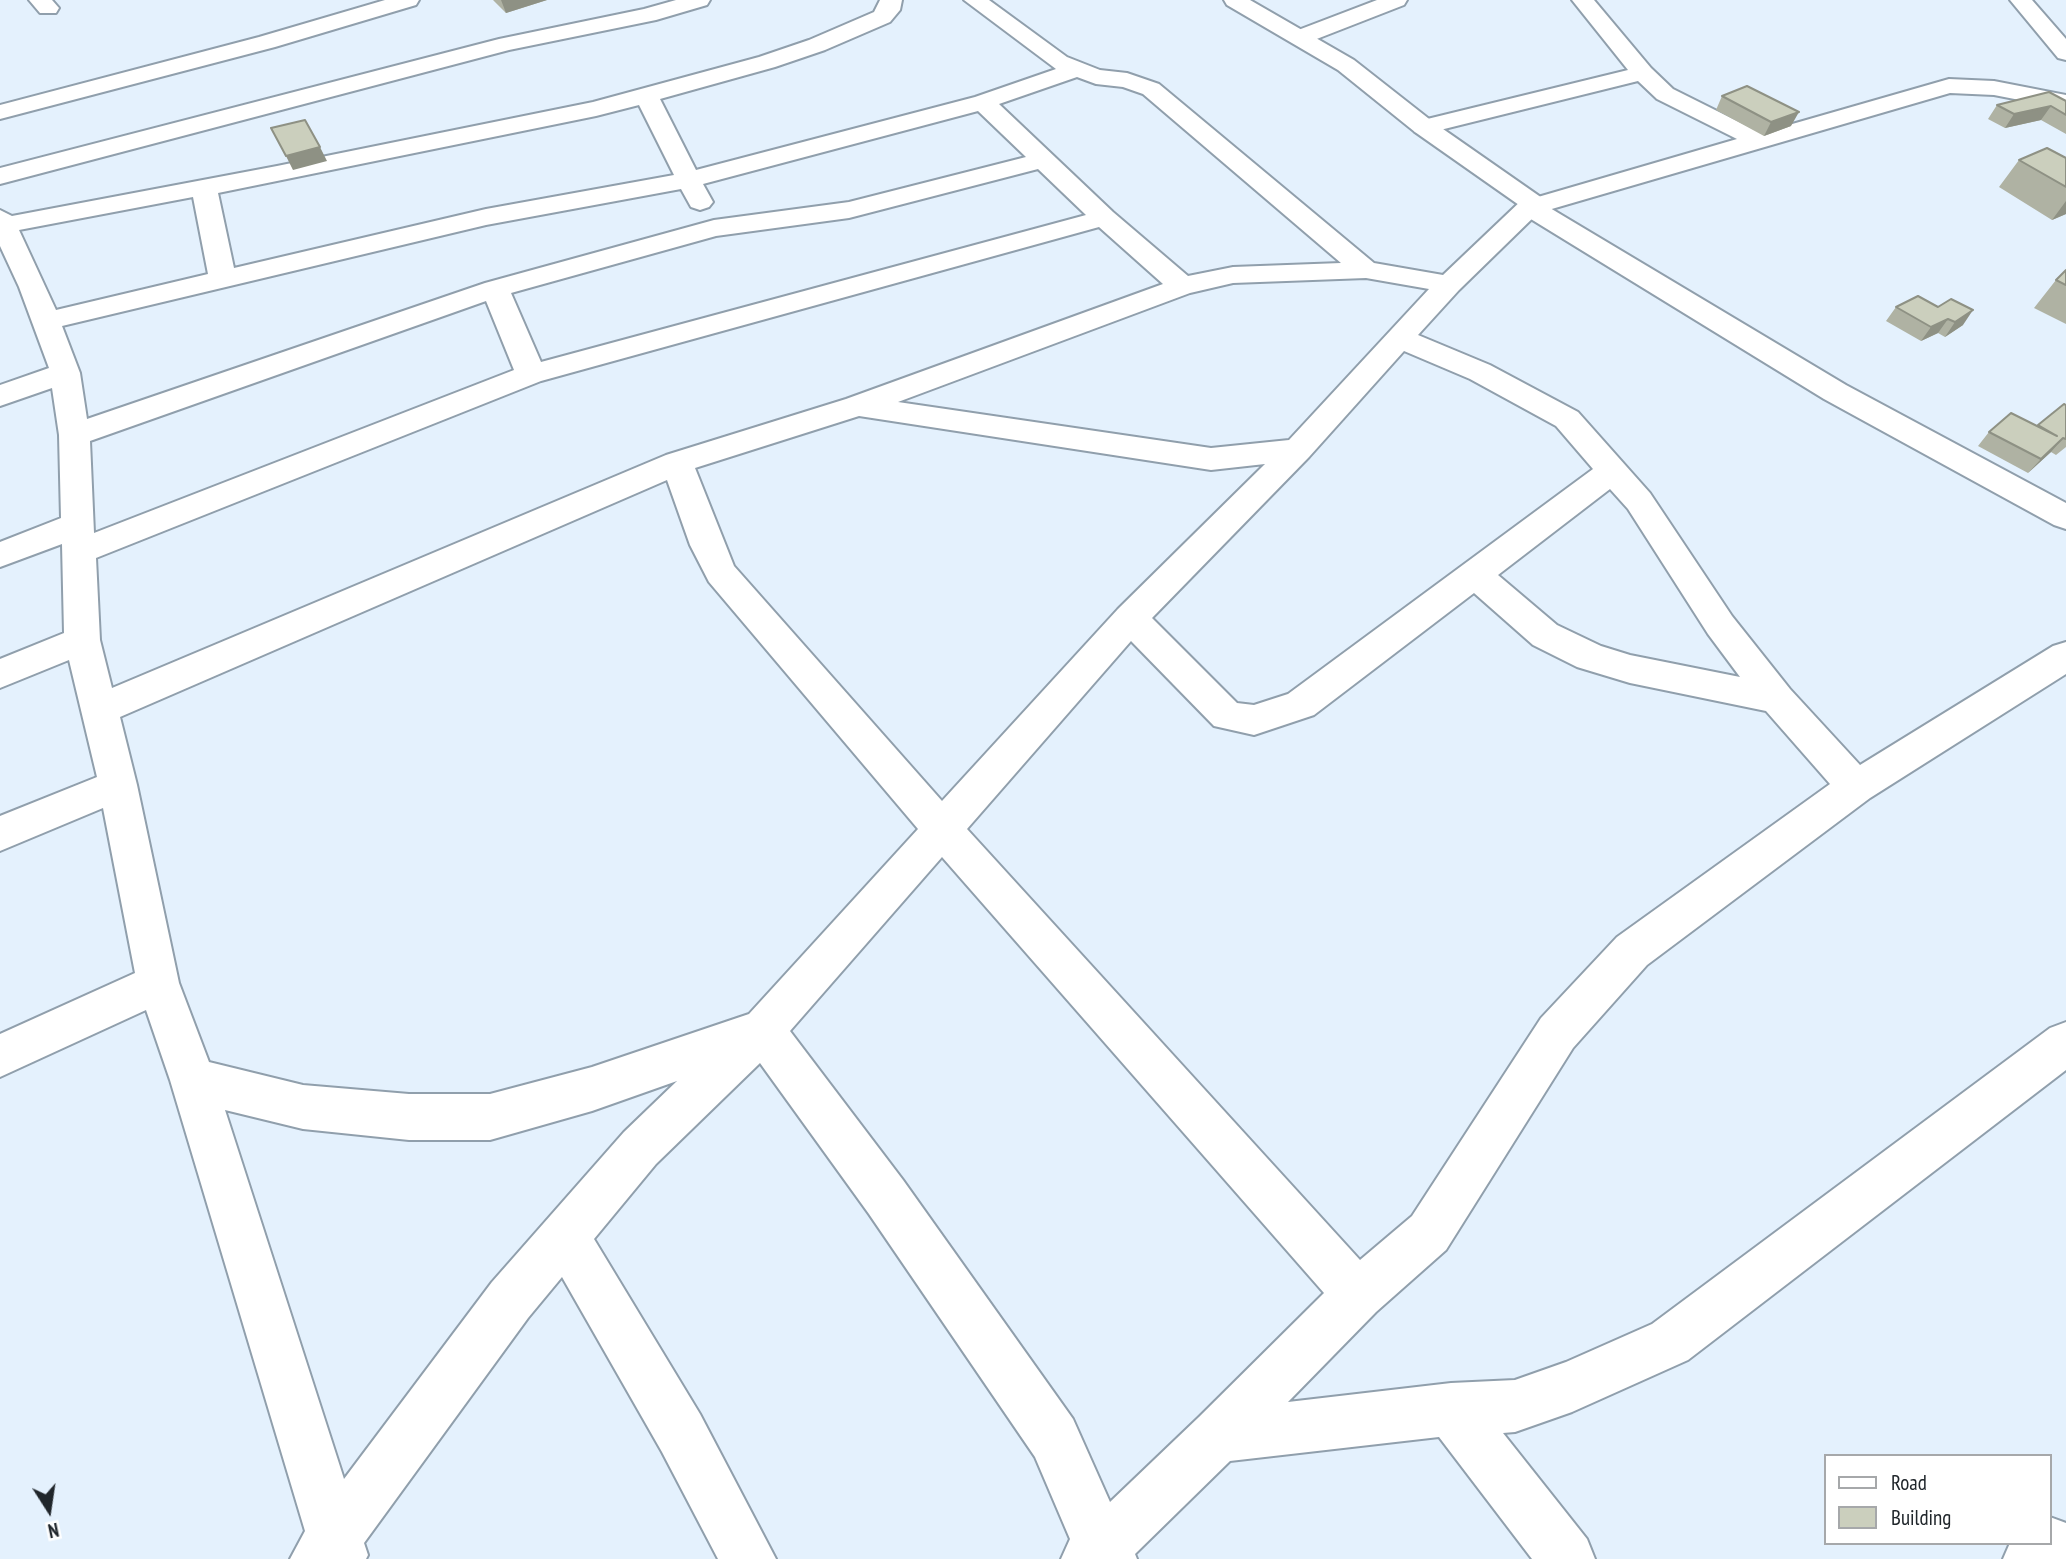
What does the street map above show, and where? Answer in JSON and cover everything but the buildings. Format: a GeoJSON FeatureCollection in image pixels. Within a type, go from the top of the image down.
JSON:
{"type":"FeatureCollection","features":[{"type":"Feature","properties":{"kind":"street"},"geometry":{"type":"LineString","coordinates":[[0,112],[267,43],[408,0]]}},
{"type":"Feature","properties":{"kind":"street"},"geometry":{"type":"LineString","coordinates":[[0,176],[507,44],[648,15],[699,0]]}},
{"type":"Feature","properties":{"kind":"street"},"geometry":{"type":"LineString","coordinates":[[331,1551],[193,1080],[158,983],[118,785],[82,640],[74,435],[65,373],[46,321],[2,221],[204,187],[540,122],[767,62],[817,45],[882,17],[889,10],[891,0]]}},
{"type":"Feature","properties":{"kind":"street"},"geometry":{"type":"LineString","coordinates":[[975,0],[1059,62],[1096,77],[1127,80],[1151,89],[1366,270]]}},
{"type":"Feature","properties":{"kind":"street"},"geometry":{"type":"LineString","coordinates":[[1235,0],[1346,65],[1424,127],[1531,205],[1835,392],[2066,517]]}},
{"type":"Feature","properties":{"kind":"street"},"geometry":{"type":"LineString","coordinates":[[1301,37],[1352,8],[1396,0]]}},
{"type":"Feature","properties":{"kind":"street"},"geometry":{"type":"LineString","coordinates":[[1583,0],[1643,73],[1665,94],[1759,141]]}},
{"type":"Feature","properties":{"kind":"street"},"geometry":{"type":"LineString","coordinates":[[2021,0],[2066,54]]}},
{"type":"Feature","properties":{"kind":"street"},"geometry":{"type":"LineString","coordinates":[[46,321],[486,217],[688,180],[983,102],[1076,70]]}},
{"type":"Feature","properties":{"kind":"street"},"geometry":{"type":"LineString","coordinates":[[1424,127],[1643,73]]}},
{"type":"Feature","properties":{"kind":"street"},"geometry":{"type":"LineString","coordinates":[[331,1551],[510,1300],[640,1147],[764,1030],[1130,618],[1298,450],[1449,284],[1531,205],[1949,86],[1994,88],[2066,102]]}},
{"type":"Feature","properties":{"kind":"street"},"geometry":{"type":"LineString","coordinates":[[646,95],[714,228]]}},
{"type":"Feature","properties":{"kind":"street"},"geometry":{"type":"LineString","coordinates":[[983,102],[1104,218],[1182,286]]}},
{"type":"Feature","properties":{"kind":"street"},"geometry":{"type":"LineString","coordinates":[[74,435],[495,289],[714,228],[849,210],[1044,160]]}},
{"type":"Feature","properties":{"kind":"street"},"geometry":{"type":"LineString","coordinates":[[204,187],[223,279]]}},
{"type":"Feature","properties":{"kind":"street"},"geometry":{"type":"LineString","coordinates":[[0,555],[77,539],[531,374],[1104,218]]}},
{"type":"Feature","properties":{"kind":"street"},"geometry":{"type":"LineString","coordinates":[[99,710],[677,463],[857,406],[1182,286],[1233,275],[1366,270],[1449,284]]}},
{"type":"Feature","properties":{"kind":"street"},"geometry":{"type":"LineString","coordinates":[[495,289],[531,374]]}},
{"type":"Feature","properties":{"kind":"street"},"geometry":{"type":"LineString","coordinates":[[1399,338],[1480,372],[1567,419],[1614,470],[1676,554],[1720,625],[1777,699],[1856,787]]}},
{"type":"Feature","properties":{"kind":"street"},"geometry":{"type":"LineString","coordinates":[[0,396],[65,373]]}},
{"type":"Feature","properties":{"kind":"street"},"geometry":{"type":"LineString","coordinates":[[857,406],[1211,459],[1298,450]]}},
{"type":"Feature","properties":{"kind":"street"},"geometry":{"type":"LineString","coordinates":[[677,463],[707,545],[721,573],[942,829],[1359,1294]]}},
{"type":"Feature","properties":{"kind":"street"},"geometry":{"type":"LineString","coordinates":[[1130,618],[1227,716],[1254,720],[1301,705],[1614,470]]}},
{"type":"Feature","properties":{"kind":"street"},"geometry":{"type":"LineString","coordinates":[[1475,574],[1545,635],[1590,657],[1630,669],[1777,699]]}},
{"type":"Feature","properties":{"kind":"street"},"geometry":{"type":"LineString","coordinates":[[0,674],[82,640]]}},
{"type":"Feature","properties":{"kind":"street"},"geometry":{"type":"LineString","coordinates":[[764,1030],[886,1197],[1054,1438],[1100,1555],[1359,1294],[1429,1233],[1557,1033],[1632,951],[1856,787],[2060,672]]}},
{"type":"Feature","properties":{"kind":"street"},"geometry":{"type":"LineString","coordinates":[[0,834],[118,785]]}},
{"type":"Feature","properties":{"kind":"street"},"geometry":{"type":"LineString","coordinates":[[0,1056],[158,983]]}},
{"type":"Feature","properties":{"kind":"street"},"geometry":{"type":"LineString","coordinates":[[193,1080],[303,1107],[409,1117],[489,1117],[592,1089],[764,1030]]}},
{"type":"Feature","properties":{"kind":"street"},"geometry":{"type":"LineString","coordinates":[[1218,1436],[1451,1409],[1515,1406],[1572,1386],[1670,1342],[2066,1043]]}},
{"type":"Feature","properties":{"kind":"street"},"geometry":{"type":"LineString","coordinates":[[565,1236],[681,1433],[748,1559]]}},
{"type":"Feature","properties":{"kind":"street"},"geometry":{"type":"LineString","coordinates":[[1451,1409],[1567,1559]]}},
{"type":"Feature","properties":{"kind":"street"},"geometry":{"type":"LineString","coordinates":[[2052,1537],[2066,1524]]}},
{"type":"Feature","properties":{"kind":"street"},"geometry":{"type":"LineString","coordinates":[[2031,1559],[2044,1545]]}}]}
